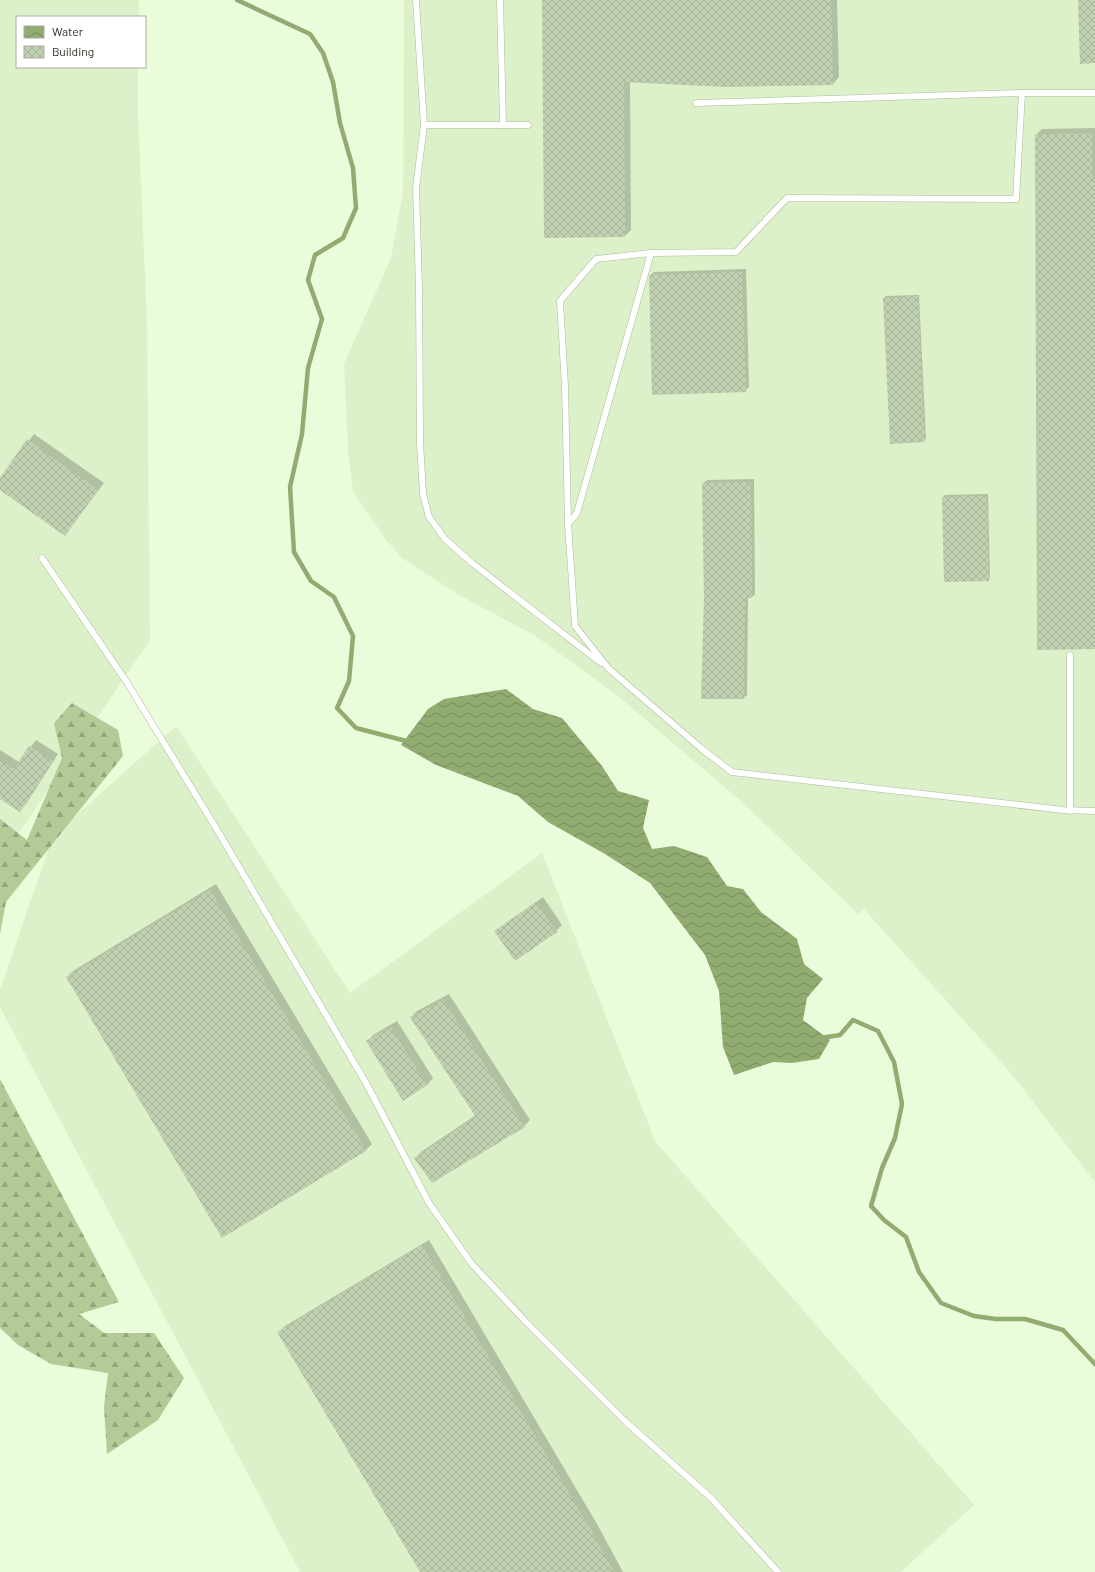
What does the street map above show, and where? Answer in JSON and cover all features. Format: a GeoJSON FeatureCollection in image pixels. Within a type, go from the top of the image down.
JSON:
{"type":"FeatureCollection","features":[{"type":"Feature","properties":{"kind":"lane"},"geometry":{"type":"LineString","coordinates":[[416,0],[424,125],[416,188],[419,287],[420,442],[423,494],[429,516],[445,539],[472,563],[609,669],[732,772],[1070,810],[1095,811]]}},
{"type":"Feature","properties":{"kind":"lane"},"geometry":{"type":"LineString","coordinates":[[500,0],[503,125]]}},
{"type":"Feature","properties":{"kind":"lane"},"geometry":{"type":"LineString","coordinates":[[609,669],[574,626],[568,524],[565,386],[560,301],[596,258],[651,254],[736,252],[787,198],[1016,199],[1022,93]]}},
{"type":"Feature","properties":{"kind":"lane"},"geometry":{"type":"LineString","coordinates":[[696,103],[1022,93],[1095,93]]}},
{"type":"Feature","properties":{"kind":"lane"},"geometry":{"type":"LineString","coordinates":[[424,125],[528,125]]}},
{"type":"Feature","properties":{"kind":"lane"},"geometry":{"type":"LineString","coordinates":[[568,524],[577,513],[651,254]]}},
{"type":"Feature","properties":{"kind":"lane"},"geometry":{"type":"LineString","coordinates":[[42,558],[126,680],[216,828],[366,1083],[430,1203],[472,1263],[526,1322],[626,1422],[711,1498],[778,1572]]}},
{"type":"Feature","properties":{"kind":"lane"},"geometry":{"type":"LineString","coordinates":[[1070,655],[1070,810]]}},
{"type":"Feature","properties":{"kind":"shaded area"},"geometry":{"type":"Polygon","coordinates":[[[0,0],[139,0],[139,16],[16,16],[16,68],[138,68],[138,113],[147,322],[150,640],[6,852],[0,847],[0,0]]]}},
{"type":"Feature","properties":{"kind":"shaded area"},"geometry":{"type":"Polygon","coordinates":[[[404,0],[1095,0],[1095,1182],[1009,1071],[864,909],[858,914],[741,801],[613,692],[534,635],[459,595],[402,558],[387,541],[353,492],[348,451],[344,364],[391,258],[403,191],[404,0]]]}},
{"type":"Feature","properties":{"kind":"shaded area"},"geometry":{"type":"Polygon","coordinates":[[[176,726],[350,993],[542,853],[655,1141],[974,1505],[901,1572],[300,1572],[0,1007],[0,990],[53,836],[176,726]]]}},
{"type":"Feature","properties":{"kind":"green space"},"geometry":{"type":"Polygon","coordinates":[[[72,703],[118,730],[123,756],[6,902],[0,934],[0,819],[27,840],[62,758],[54,723],[72,703]]]}},
{"type":"Feature","properties":{"kind":"green space"},"geometry":{"type":"Polygon","coordinates":[[[0,1079],[119,1302],[79,1314],[104,1333],[154,1333],[184,1378],[158,1420],[107,1454],[104,1407],[108,1373],[51,1364],[18,1345],[0,1328],[0,1079]]]}},
{"type":"Feature","properties":{"kind":"water"},"geometry":{"type":"Polygon","coordinates":[[[506,689],[533,709],[562,718],[602,766],[618,791],[649,800],[643,828],[652,849],[674,846],[707,857],[727,886],[743,889],[761,912],[797,939],[804,964],[823,979],[807,998],[803,1020],[830,1040],[819,1059],[792,1063],[773,1062],[734,1075],[723,1047],[719,991],[705,955],[650,883],[605,854],[548,822],[518,796],[436,765],[401,745],[428,709],[444,699],[506,689]]]}},
{"type":"Feature","properties":{"kind":"building"},"geometry":{"type":"Polygon","coordinates":[[[542,0],[831,0],[833,85],[726,87],[624,82],[625,237],[544,238],[542,0]]]}},
{"type":"Feature","properties":{"kind":"building"},"geometry":{"type":"Polygon","coordinates":[[[1078,0],[1095,0],[1095,63],[1080,64],[1078,0]]]}},
{"type":"Feature","properties":{"kind":"building"},"geometry":{"type":"Polygon","coordinates":[[[1092,133],[1092,178],[1095,177],[1095,649],[1037,650],[1035,134],[1092,133]]]}},
{"type":"Feature","properties":{"kind":"building"},"geometry":{"type":"Polygon","coordinates":[[[742,272],[746,392],[652,395],[649,275],[742,272]]]}},
{"type":"Feature","properties":{"kind":"building"},"geometry":{"type":"Polygon","coordinates":[[[918,296],[925,442],[890,444],[883,298],[918,296]]]}},
{"type":"Feature","properties":{"kind":"building"},"geometry":{"type":"Polygon","coordinates":[[[27,439],[98,490],[65,536],[0,490],[0,478],[27,439]]]}},
{"type":"Feature","properties":{"kind":"building"},"geometry":{"type":"Polygon","coordinates":[[[751,482],[752,598],[745,598],[744,699],[701,699],[704,599],[702,483],[751,482]]]}},
{"type":"Feature","properties":{"kind":"building"},"geometry":{"type":"Polygon","coordinates":[[[987,496],[989,581],[944,582],[942,497],[987,496]]]}},
{"type":"Feature","properties":{"kind":"building"},"geometry":{"type":"Polygon","coordinates":[[[29,746],[53,761],[20,812],[0,799],[0,760],[14,769],[29,746]]]}},
{"type":"Feature","properties":{"kind":"building"},"geometry":{"type":"Polygon","coordinates":[[[210,890],[366,1151],[222,1238],[66,977],[210,890]]]}},
{"type":"Feature","properties":{"kind":"building"},"geometry":{"type":"Polygon","coordinates":[[[536,902],[557,932],[515,961],[494,931],[536,902]]]}},
{"type":"Feature","properties":{"kind":"building"},"geometry":{"type":"Polygon","coordinates":[[[443,1000],[525,1127],[432,1183],[414,1158],[476,1117],[410,1017],[443,1000]]]}},
{"type":"Feature","properties":{"kind":"building"},"geometry":{"type":"Polygon","coordinates":[[[390,1026],[427,1085],[403,1101],[366,1041],[390,1026]]]}},
{"type":"Feature","properties":{"kind":"building"},"geometry":{"type":"Polygon","coordinates":[[[422,1245],[591,1530],[614,1572],[420,1572],[277,1332],[422,1245]]]}},
{"type":"Feature","properties":{"kind":"waterway"},"geometry":{"type":"LineString","coordinates":[[237,0],[310,34],[323,53],[333,82],[340,123],[353,168],[356,208],[343,238],[315,255],[308,280],[322,319],[308,368],[302,434],[290,487],[294,552],[311,581],[334,597],[353,636],[349,681],[337,708],[356,728],[410,742]]}},
{"type":"Feature","properties":{"kind":"waterway"},"geometry":{"type":"LineString","coordinates":[[821,1038],[840,1035],[853,1020],[878,1031],[894,1062],[902,1104],[895,1138],[882,1168],[871,1206],[884,1220],[906,1237],[919,1272],[941,1303],[974,1316],[996,1319],[1025,1319],[1063,1330],[1095,1364]]}}]}
